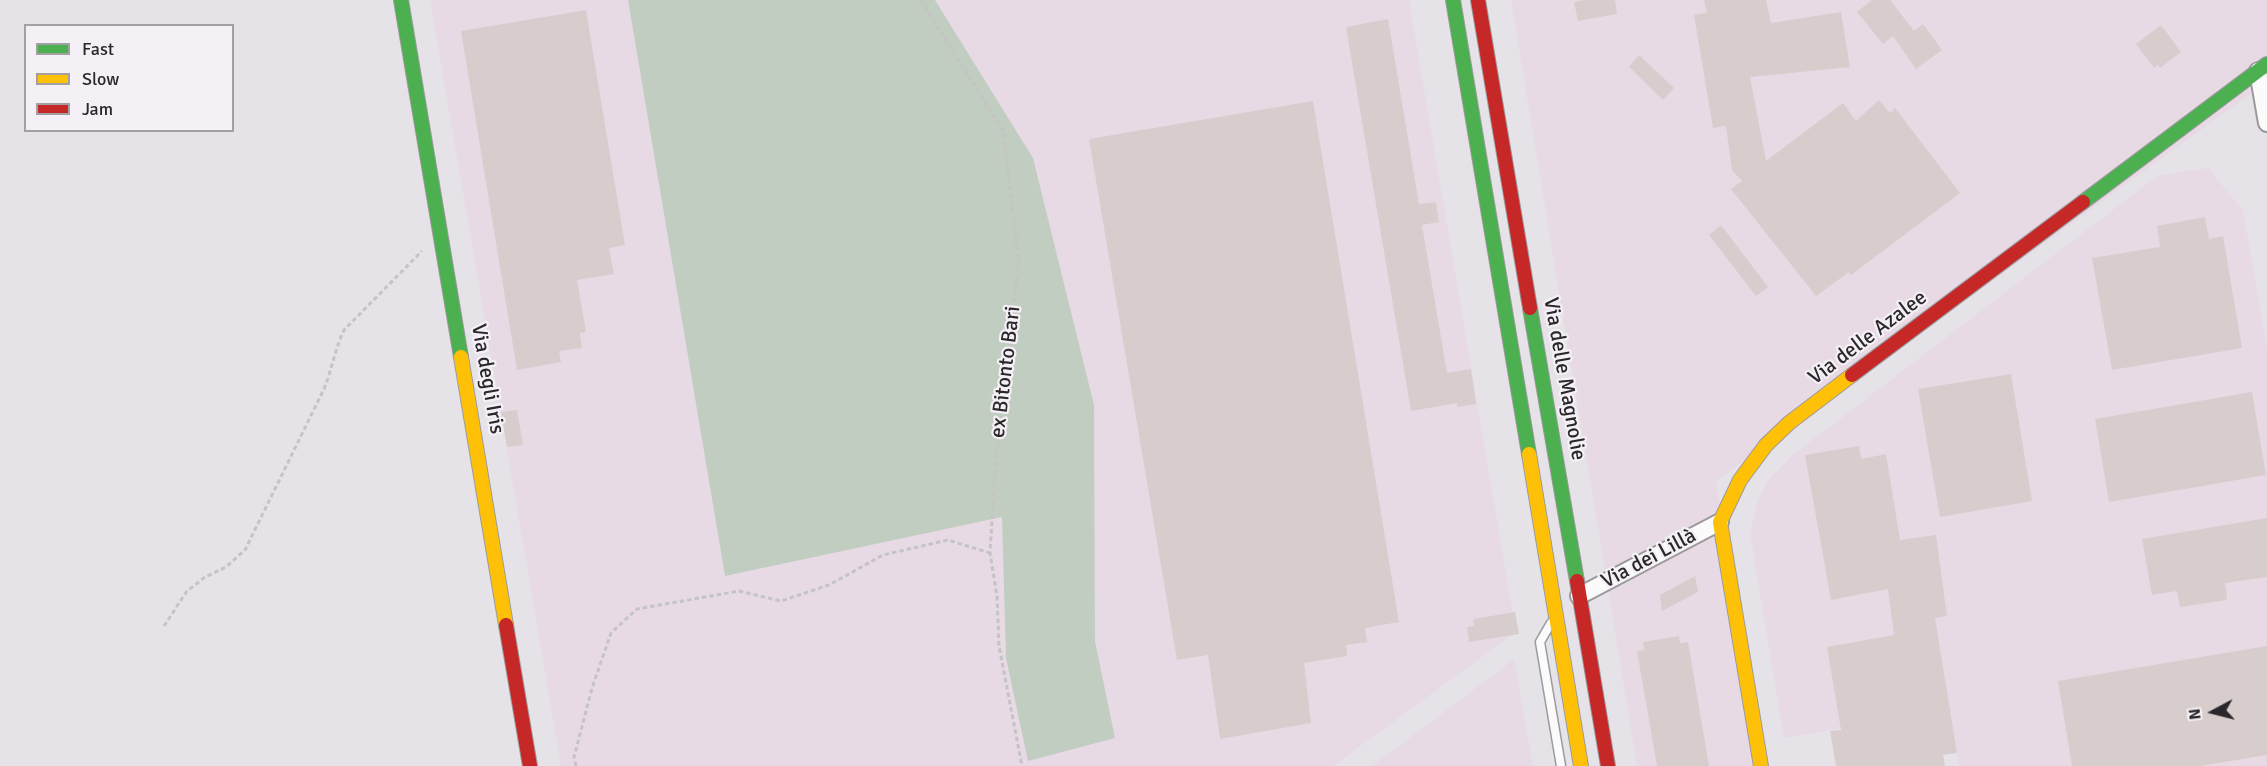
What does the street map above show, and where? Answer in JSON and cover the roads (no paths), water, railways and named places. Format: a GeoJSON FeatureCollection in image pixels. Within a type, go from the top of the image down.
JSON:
{"type":"FeatureCollection","features":[{"type":"Feature","properties":{"kind":"street","name":"Via degli Iris"},"geometry":{"type":"LineString","coordinates":[[401,0],[530,766]]}},
{"type":"Feature","properties":{"kind":"street"},"geometry":{"type":"LineString","coordinates":[[1454,0],[1581,766]]}},
{"type":"Feature","properties":{"kind":"street","name":"Via delle Magnolie"},"geometry":{"type":"LineString","coordinates":[[1478,0],[1608,766]]}},
{"type":"Feature","properties":{"kind":"street"},"geometry":{"type":"LineString","coordinates":[[2263,67],[2267,123]]}},
{"type":"Feature","properties":{"kind":"street","name":"Via delle Azalee"},"geometry":{"type":"LineString","coordinates":[[1720,522],[1728,501],[1750,462],[1789,423],[2263,67]]}},
{"type":"Feature","properties":{"kind":"street"},"geometry":{"type":"LineString","coordinates":[[1720,522],[1761,766]]}},
{"type":"Feature","properties":{"kind":"street","name":"Via dei Lillà"},"geometry":{"type":"LineString","coordinates":[[1580,603],[1720,522]]}},
{"type":"Feature","properties":{"kind":"street"},"geometry":{"type":"LineString","coordinates":[[1556,615],[1580,603]]}},
{"type":"Feature","properties":{"kind":"lane"},"geometry":{"type":"LineString","coordinates":[[1556,615],[1540,642],[1561,766]]}}]}
